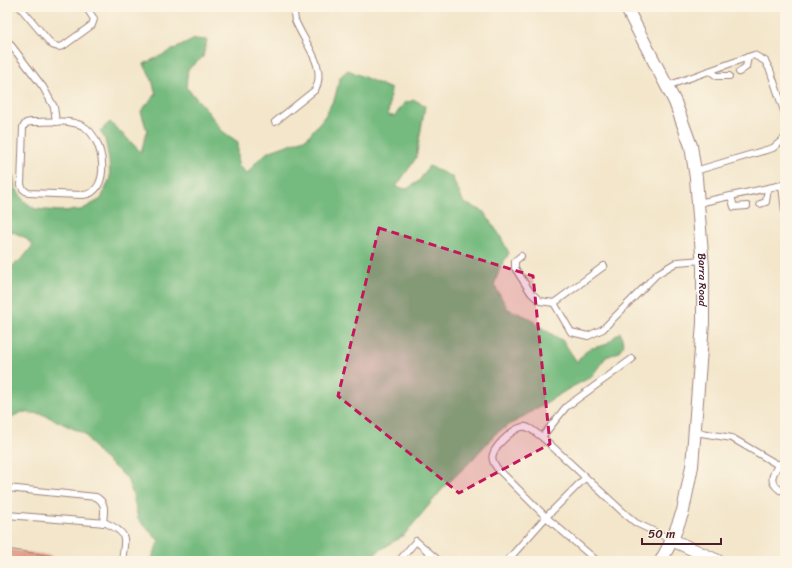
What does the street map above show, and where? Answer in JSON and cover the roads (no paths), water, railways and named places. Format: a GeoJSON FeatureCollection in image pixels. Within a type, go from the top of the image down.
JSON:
{"type":"FeatureCollection","features":[{"type":"Feature","properties":{"kind":"street","name":"Barra Road"},"geometry":{"type":"LineString","coordinates":[[626,7],[675,102],[687,132],[695,171],[703,260],[703,323],[692,466],[683,511],[672,540],[661,561]]}},
{"type":"Feature","properties":{"kind":"street"},"geometry":{"type":"LineString","coordinates":[[672,540],[718,561]]}},
{"type":"Feature","properties":{"kind":"lane"},"geometry":{"type":"LineString","coordinates":[[20,7],[52,45],[58,47],[63,46],[92,25],[94,19],[86,7]]}},
{"type":"Feature","properties":{"kind":"lane"},"geometry":{"type":"LineString","coordinates":[[275,122],[315,90],[319,82],[319,69],[294,18],[294,7]]}},
{"type":"Feature","properties":{"kind":"lane"},"geometry":{"type":"LineString","coordinates":[[7,40],[43,87],[54,107],[56,122]]}},
{"type":"Feature","properties":{"kind":"lane"},"geometry":{"type":"LineString","coordinates":[[667,86],[754,55],[765,60],[770,70],[785,114]]}},
{"type":"Feature","properties":{"kind":"lane"},"geometry":{"type":"LineString","coordinates":[[739,72],[746,68],[748,57]]}},
{"type":"Feature","properties":{"kind":"lane"},"geometry":{"type":"LineString","coordinates":[[710,71],[717,76],[729,76]]}},
{"type":"Feature","properties":{"kind":"lane"},"geometry":{"type":"LineString","coordinates":[[31,122],[56,122],[71,122],[83,126],[90,131],[96,139],[101,154],[101,180],[95,190],[90,194],[28,193],[23,190],[21,185],[23,127],[26,123],[31,122]]}},
{"type":"Feature","properties":{"kind":"lane"},"geometry":{"type":"LineString","coordinates":[[695,171],[773,148],[785,138]]}},
{"type":"Feature","properties":{"kind":"lane"},"geometry":{"type":"LineString","coordinates":[[698,203],[782,185],[785,212]]}},
{"type":"Feature","properties":{"kind":"lane"},"geometry":{"type":"LineString","coordinates":[[760,204],[766,202],[768,188]]}},
{"type":"Feature","properties":{"kind":"lane"},"geometry":{"type":"LineString","coordinates":[[731,196],[734,206],[747,206]]}},
{"type":"Feature","properties":{"kind":"lane"},"geometry":{"type":"LineString","coordinates":[[521,256],[515,261],[515,268],[531,293],[540,301],[554,303],[604,266]]}},
{"type":"Feature","properties":{"kind":"lane"},"geometry":{"type":"LineString","coordinates":[[554,303],[571,332],[588,336],[603,329],[657,274],[677,262],[703,260]]}},
{"type":"Feature","properties":{"kind":"lane"},"geometry":{"type":"LineString","coordinates":[[542,438],[566,406],[632,358]]}},
{"type":"Feature","properties":{"kind":"lane"},"geometry":{"type":"LineString","coordinates":[[597,561],[546,517],[497,468],[493,460],[493,454],[517,428],[528,427],[542,438],[636,523],[672,540]]}},
{"type":"Feature","properties":{"kind":"lane"},"geometry":{"type":"LineString","coordinates":[[695,432],[732,438],[779,464],[785,469]]}},
{"type":"Feature","properties":{"kind":"lane"},"geometry":{"type":"LineString","coordinates":[[779,464],[773,473],[772,478],[775,486],[780,490]]}},
{"type":"Feature","properties":{"kind":"lane"},"geometry":{"type":"LineString","coordinates":[[507,561],[546,517],[585,478]]}},
{"type":"Feature","properties":{"kind":"lane"},"geometry":{"type":"LineString","coordinates":[[7,488],[96,497],[103,502],[103,523]]}},
{"type":"Feature","properties":{"kind":"lane"},"geometry":{"type":"LineString","coordinates":[[7,515],[103,523],[118,529],[123,534],[125,540],[122,561]]}},
{"type":"Feature","properties":{"kind":"lane"},"geometry":{"type":"LineString","coordinates":[[399,561],[416,541],[439,561]]}}]}
